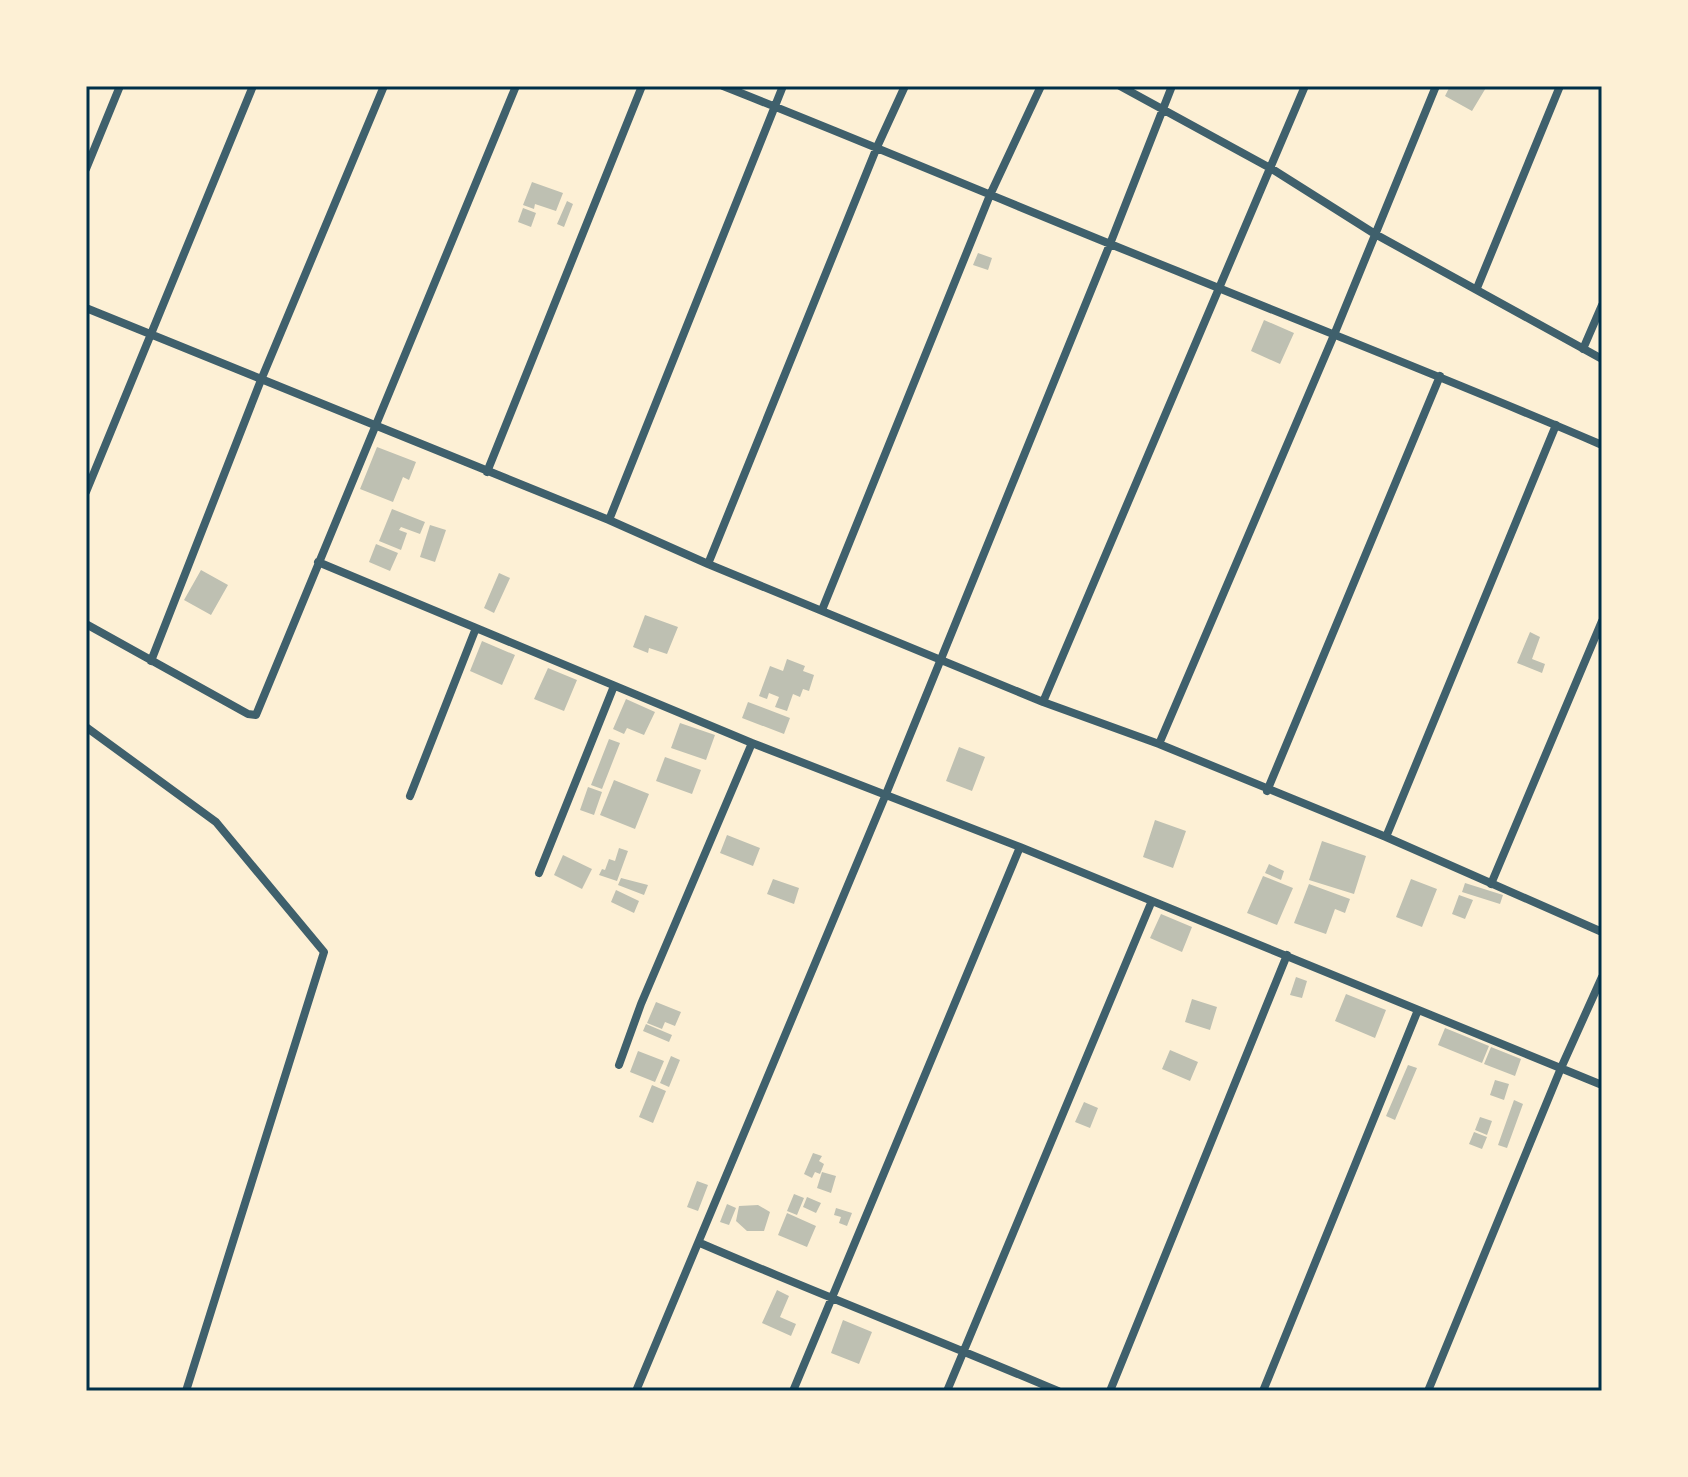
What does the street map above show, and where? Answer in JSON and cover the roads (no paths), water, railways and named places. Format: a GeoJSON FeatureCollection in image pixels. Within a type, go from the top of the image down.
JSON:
{"type":"FeatureCollection","features":[{"type":"Feature","properties":{"kind":"street"},"geometry":{"type":"LineString","coordinates":[[86,169],[120,86]]}},
{"type":"Feature","properties":{"kind":"street"},"geometry":{"type":"LineString","coordinates":[[86,492],[253,86]]}},
{"type":"Feature","properties":{"kind":"street"},"geometry":{"type":"LineString","coordinates":[[151,661],[261,380],[384,86]]}},
{"type":"Feature","properties":{"kind":"street"},"geometry":{"type":"LineString","coordinates":[[86,624],[248,714],[256,715],[516,86]]}},
{"type":"Feature","properties":{"kind":"street"},"geometry":{"type":"LineString","coordinates":[[487,472],[642,86]]}},
{"type":"Feature","properties":{"kind":"street"},"geometry":{"type":"LineString","coordinates":[[723,86],[1440,376],[1602,445]]}},
{"type":"Feature","properties":{"kind":"street"},"geometry":{"type":"LineString","coordinates":[[609,520],[783,86]]}},
{"type":"Feature","properties":{"kind":"street"},"geometry":{"type":"LineString","coordinates":[[708,564],[877,147],[905,86]]}},
{"type":"Feature","properties":{"kind":"street"},"geometry":{"type":"LineString","coordinates":[[822,610],[990,195],[1041,86]]}},
{"type":"Feature","properties":{"kind":"street"},"geometry":{"type":"LineString","coordinates":[[1120,86],[1272,169],[1375,234],[1602,359]]}},
{"type":"Feature","properties":{"kind":"street"},"geometry":{"type":"LineString","coordinates":[[636,1391],[886,794],[1172,86]]}},
{"type":"Feature","properties":{"kind":"street"},"geometry":{"type":"LineString","coordinates":[[1043,702],[1305,86]]}},
{"type":"Feature","properties":{"kind":"street"},"geometry":{"type":"LineString","coordinates":[[1159,744],[1334,335],[1436,86]]}},
{"type":"Feature","properties":{"kind":"street"},"geometry":{"type":"LineString","coordinates":[[1477,288],[1560,86]]}},
{"type":"Feature","properties":{"kind":"street"},"geometry":{"type":"LineString","coordinates":[[1583,349],[1602,305]]}},
{"type":"Feature","properties":{"kind":"street"},"geometry":{"type":"LineString","coordinates":[[86,308],[609,520],[1043,702],[1159,744],[1267,791],[1386,837],[1602,932]]}},
{"type":"Feature","properties":{"kind":"street"},"geometry":{"type":"LineString","coordinates":[[1267,791],[1440,376]]}},
{"type":"Feature","properties":{"kind":"street"},"geometry":{"type":"LineString","coordinates":[[1386,837],[1556,425]]}},
{"type":"Feature","properties":{"kind":"street"},"geometry":{"type":"LineString","coordinates":[[318,562],[752,743],[1020,847],[1602,1085]]}},
{"type":"Feature","properties":{"kind":"street"},"geometry":{"type":"LineString","coordinates":[[1491,884],[1602,621]]}},
{"type":"Feature","properties":{"kind":"street"},"geometry":{"type":"LineString","coordinates":[[410,796],[476,628]]}},
{"type":"Feature","properties":{"kind":"street"},"geometry":{"type":"LineString","coordinates":[[539,873],[614,686]]}},
{"type":"Feature","properties":{"kind":"street"},"geometry":{"type":"LineString","coordinates":[[86,727],[216,822],[324,952],[186,1391]]}},
{"type":"Feature","properties":{"kind":"street"},"geometry":{"type":"LineString","coordinates":[[619,1065],[641,1004],[752,743]]}},
{"type":"Feature","properties":{"kind":"street"},"geometry":{"type":"LineString","coordinates":[[793,1391],[1020,847]]}},
{"type":"Feature","properties":{"kind":"street"},"geometry":{"type":"LineString","coordinates":[[947,1391],[1151,903]]}},
{"type":"Feature","properties":{"kind":"street"},"geometry":{"type":"LineString","coordinates":[[1110,1391],[1287,955]]}},
{"type":"Feature","properties":{"kind":"street"},"geometry":{"type":"LineString","coordinates":[[1428,1391],[1561,1068],[1602,977]]}},
{"type":"Feature","properties":{"kind":"street"},"geometry":{"type":"LineString","coordinates":[[1263,1391],[1418,1010]]}},
{"type":"Feature","properties":{"kind":"street"},"geometry":{"type":"LineString","coordinates":[[700,1243],[831,1300],[964,1350],[1058,1391]]}}]}
